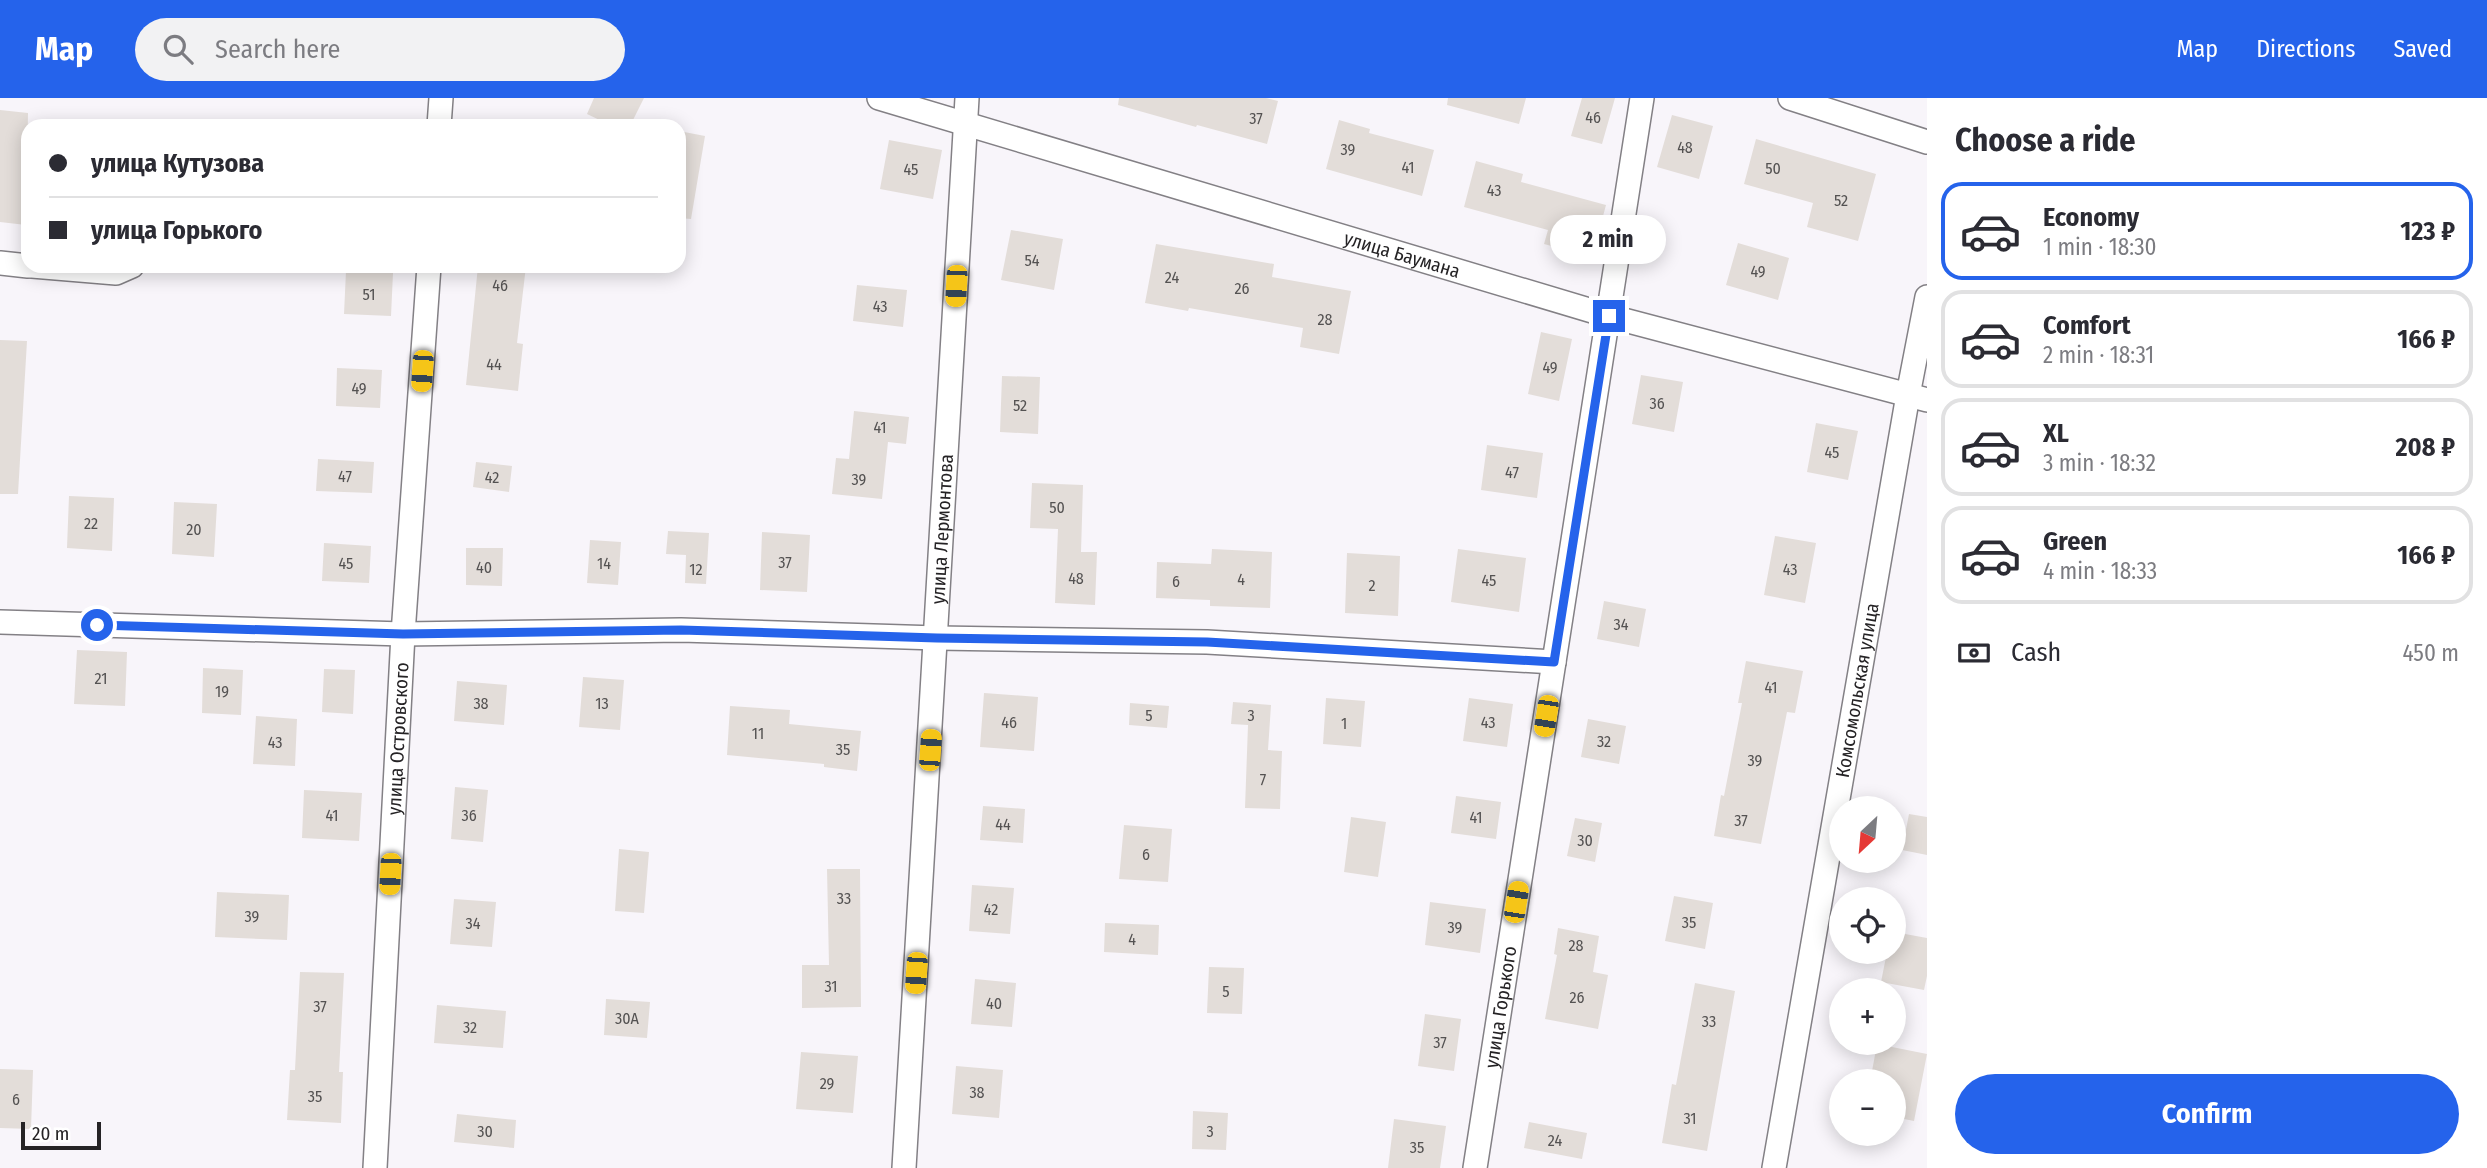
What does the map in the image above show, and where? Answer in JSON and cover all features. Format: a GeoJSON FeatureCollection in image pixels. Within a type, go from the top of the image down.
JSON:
{"type":"FeatureCollection","features":[{"type":"Feature","properties":{"kind":"street"},"geometry":{"type":"LineString","coordinates":[[440,119],[441,98]]}},
{"type":"Feature","properties":{"kind":"street","name":"улица Баумана"},"geometry":{"type":"LineString","coordinates":[[879,98],[1609,316],[1917,398]]}},
{"type":"Feature","properties":{"kind":"street","name":"улица Лермонтова"},"geometry":{"type":"LineString","coordinates":[[904,1168],[967,98]]}},
{"type":"Feature","properties":{"kind":"street","name":"улица Горького"},"geometry":{"type":"LineString","coordinates":[[1475,1168],[1642,98]]}},
{"type":"Feature","properties":{"kind":"street"},"geometry":{"type":"LineString","coordinates":[[1790,98],[1927,142]]}},
{"type":"Feature","properties":{"kind":"street"},"geometry":{"type":"LineString","coordinates":[[0,263],[21,265]]}},
{"type":"Feature","properties":{"kind":"street","name":"улица Островского"},"geometry":{"type":"LineString","coordinates":[[375,1168],[403,634],[429,273]]}},
{"type":"Feature","properties":{"kind":"street","name":"Комсомольская улица"},"geometry":{"type":"LineString","coordinates":[[1774,1168],[1917,398],[1927,297]]}},
{"type":"Feature","properties":{"kind":"street"},"geometry":{"type":"LineString","coordinates":[[0,622],[403,634],[681,630],[937,638],[1207,642],[1554,662]]}},
{"type":"Feature","properties":{"kind":"building"},"geometry":{"type":"Polygon","coordinates":[[[594,98],[644,98],[634,119],[597,119],[587,114],[594,98]]]}},
{"type":"Feature","properties":{"kind":"building"},"geometry":{"type":"Polygon","coordinates":[[[1119,98],[1266,98],[1278,101],[1267,144],[1118,105],[1119,98]]]}},
{"type":"Feature","properties":{"kind":"building"},"geometry":{"type":"Polygon","coordinates":[[[1448,98],[1526,98],[1519,124],[1447,105],[1448,98]]]}},
{"type":"Feature","properties":{"kind":"building"},"geometry":{"type":"Polygon","coordinates":[[[1582,98],[1615,98],[1602,144],[1571,136],[1582,98]]]}},
{"type":"Feature","properties":{"kind":"building"},"geometry":{"type":"Polygon","coordinates":[[[0,110],[28,113],[28,119],[21,119],[21,224],[0,222],[0,110]]]}},
{"type":"Feature","properties":{"kind":"building"},"geometry":{"type":"Polygon","coordinates":[[[1672,115],[1713,126],[1699,179],[1657,167],[1672,115]]]}},
{"type":"Feature","properties":{"kind":"building"},"geometry":{"type":"Polygon","coordinates":[[[1339,120],[1370,129],[1369,133],[1434,150],[1422,196],[1326,169],[1339,120]]]}},
{"type":"Feature","properties":{"kind":"building"},"geometry":{"type":"Polygon","coordinates":[[[686,132],[705,136],[691,219],[686,219],[686,132]]]}},
{"type":"Feature","properties":{"kind":"building"},"geometry":{"type":"Polygon","coordinates":[[[1756,139],[1876,174],[1858,241],[1807,227],[1813,203],[1744,184],[1756,139]]]}},
{"type":"Feature","properties":{"kind":"building"},"geometry":{"type":"Polygon","coordinates":[[[889,140],[942,150],[933,199],[880,189],[889,140]]]}},
{"type":"Feature","properties":{"kind":"building"},"geometry":{"type":"Polygon","coordinates":[[[1476,161],[1523,174],[1521,182],[1606,205],[1592,257],[1544,244],[1548,230],[1464,207],[1476,161]]]}},
{"type":"Feature","properties":{"kind":"building"},"geometry":{"type":"Polygon","coordinates":[[[1011,230],[1063,239],[1054,290],[1001,280],[1011,230]]]}},
{"type":"Feature","properties":{"kind":"building"},"geometry":{"type":"Polygon","coordinates":[[[1738,243],[1789,258],[1778,300],[1726,285],[1738,243]]]}},
{"type":"Feature","properties":{"kind":"building"},"geometry":{"type":"Polygon","coordinates":[[[1156,244],[1274,264],[1272,277],[1351,291],[1339,354],[1300,347],[1303,328],[1145,303],[1156,244]]]}},
{"type":"Feature","properties":{"kind":"building"},"geometry":{"type":"Polygon","coordinates":[[[346,273],[393,273],[391,316],[344,314],[346,273]]]}},
{"type":"Feature","properties":{"kind":"building"},"geometry":{"type":"Polygon","coordinates":[[[477,273],[525,273],[517,343],[523,344],[518,391],[466,385],[477,273]]]}},
{"type":"Feature","properties":{"kind":"building"},"geometry":{"type":"Polygon","coordinates":[[[857,285],[907,290],[903,327],[853,321],[857,285]]]}},
{"type":"Feature","properties":{"kind":"building"},"geometry":{"type":"Polygon","coordinates":[[[1541,332],[1572,339],[1559,401],[1528,394],[1541,332]]]}},
{"type":"Feature","properties":{"kind":"building"},"geometry":{"type":"Polygon","coordinates":[[[0,340],[27,341],[18,494],[0,494],[0,340]]]}},
{"type":"Feature","properties":{"kind":"building"},"geometry":{"type":"Polygon","coordinates":[[[337,368],[382,370],[380,408],[336,406],[337,368]]]}},
{"type":"Feature","properties":{"kind":"building"},"geometry":{"type":"Polygon","coordinates":[[[1641,375],[1683,382],[1674,432],[1632,424],[1641,375]]]}},
{"type":"Feature","properties":{"kind":"building"},"geometry":{"type":"Polygon","coordinates":[[[1002,376],[1040,377],[1038,434],[1000,432],[1002,376]]]}},
{"type":"Feature","properties":{"kind":"building"},"geometry":{"type":"Polygon","coordinates":[[[854,411],[909,417],[906,444],[888,442],[882,499],[832,494],[836,458],[849,459],[854,411]]]}},
{"type":"Feature","properties":{"kind":"building"},"geometry":{"type":"Polygon","coordinates":[[[1816,423],[1858,431],[1848,480],[1807,472],[1816,423]]]}},
{"type":"Feature","properties":{"kind":"building"},"geometry":{"type":"Polygon","coordinates":[[[1487,445],[1543,453],[1537,498],[1481,490],[1487,445]]]}},
{"type":"Feature","properties":{"kind":"building"},"geometry":{"type":"Polygon","coordinates":[[[318,459],[374,462],[372,493],[316,491],[318,459]]]}},
{"type":"Feature","properties":{"kind":"building"},"geometry":{"type":"Polygon","coordinates":[[[476,462],[512,466],[509,492],[473,487],[476,462]]]}},
{"type":"Feature","properties":{"kind":"building"},"geometry":{"type":"Polygon","coordinates":[[[1032,483],[1083,485],[1081,552],[1097,552],[1095,605],[1055,603],[1058,529],[1030,528],[1032,483]]]}},
{"type":"Feature","properties":{"kind":"building"},"geometry":{"type":"Polygon","coordinates":[[[69,496],[114,498],[112,551],[67,548],[69,496]]]}},
{"type":"Feature","properties":{"kind":"building"},"geometry":{"type":"Polygon","coordinates":[[[174,502],[217,504],[214,557],[172,554],[174,502]]]}},
{"type":"Feature","properties":{"kind":"building"},"geometry":{"type":"Polygon","coordinates":[[[668,531],[709,533],[706,584],[685,583],[686,555],[666,554],[668,531]]]}},
{"type":"Feature","properties":{"kind":"building"},"geometry":{"type":"Polygon","coordinates":[[[762,532],[810,535],[807,592],[760,590],[762,532]]]}},
{"type":"Feature","properties":{"kind":"building"},"geometry":{"type":"Polygon","coordinates":[[[1775,536],[1816,543],[1805,603],[1764,595],[1775,536]]]}},
{"type":"Feature","properties":{"kind":"building"},"geometry":{"type":"Polygon","coordinates":[[[590,540],[621,542],[618,585],[587,583],[590,540]]]}},
{"type":"Feature","properties":{"kind":"building"},"geometry":{"type":"Polygon","coordinates":[[[324,543],[371,546],[369,583],[322,581],[324,543]]]}},
{"type":"Feature","properties":{"kind":"building"},"geometry":{"type":"Polygon","coordinates":[[[466,548],[503,548],[502,586],[466,585],[466,548]]]}},
{"type":"Feature","properties":{"kind":"building"},"geometry":{"type":"Polygon","coordinates":[[[1212,549],[1272,552],[1270,608],[1210,606],[1210,600],[1156,598],[1157,562],[1211,564],[1212,549]]]}},
{"type":"Feature","properties":{"kind":"building"},"geometry":{"type":"Polygon","coordinates":[[[1458,549],[1526,558],[1519,612],[1451,602],[1458,549]]]}},
{"type":"Feature","properties":{"kind":"building"},"geometry":{"type":"Polygon","coordinates":[[[1347,553],[1400,556],[1398,616],[1345,613],[1347,553]]]}},
{"type":"Feature","properties":{"kind":"building"},"geometry":{"type":"Polygon","coordinates":[[[1604,601],[1646,609],[1639,647],[1597,639],[1604,601]]]}},
{"type":"Feature","properties":{"kind":"building"},"geometry":{"type":"Polygon","coordinates":[[[77,650],[127,652],[125,706],[74,704],[77,650]]]}},
{"type":"Feature","properties":{"kind":"building"},"geometry":{"type":"Polygon","coordinates":[[[1746,661],[1803,671],[1795,713],[1787,712],[1761,844],[1714,836],[1742,703],[1738,703],[1746,661]]]}},
{"type":"Feature","properties":{"kind":"building"},"geometry":{"type":"Polygon","coordinates":[[[203,668],[243,670],[241,715],[202,713],[203,668]]]}},
{"type":"Feature","properties":{"kind":"building"},"geometry":{"type":"Polygon","coordinates":[[[324,669],[355,670],[353,714],[322,712],[324,669]]]}},
{"type":"Feature","properties":{"kind":"building"},"geometry":{"type":"Polygon","coordinates":[[[583,677],[624,680],[620,730],[579,727],[583,677]]]}},
{"type":"Feature","properties":{"kind":"building"},"geometry":{"type":"Polygon","coordinates":[[[457,681],[507,685],[504,725],[454,721],[457,681]]]}},
{"type":"Feature","properties":{"kind":"building"},"geometry":{"type":"Polygon","coordinates":[[[984,693],[1038,697],[1034,751],[980,747],[984,693]]]}},
{"type":"Feature","properties":{"kind":"building"},"geometry":{"type":"Polygon","coordinates":[[[1326,698],[1365,701],[1361,747],[1323,744],[1326,698]]]}},
{"type":"Feature","properties":{"kind":"building"},"geometry":{"type":"Polygon","coordinates":[[[1469,698],[1513,704],[1507,747],[1463,741],[1469,698]]]}},
{"type":"Feature","properties":{"kind":"building"},"geometry":{"type":"Polygon","coordinates":[[[1233,702],[1271,705],[1268,750],[1282,751],[1280,809],[1245,808],[1248,725],[1231,724],[1233,702]]]}},
{"type":"Feature","properties":{"kind":"building"},"geometry":{"type":"Polygon","coordinates":[[[1130,703],[1169,706],[1167,728],[1129,725],[1130,703]]]}},
{"type":"Feature","properties":{"kind":"building"},"geometry":{"type":"Polygon","coordinates":[[[730,706],[790,710],[789,724],[861,731],[857,771],[824,767],[824,764],[727,755],[730,706]]]}},
{"type":"Feature","properties":{"kind":"building"},"geometry":{"type":"Polygon","coordinates":[[[256,716],[297,719],[295,766],[253,764],[256,716]]]}},
{"type":"Feature","properties":{"kind":"building"},"geometry":{"type":"Polygon","coordinates":[[[1588,719],[1626,726],[1619,764],[1581,757],[1588,719]]]}},
{"type":"Feature","properties":{"kind":"building"},"geometry":{"type":"Polygon","coordinates":[[[455,787],[488,790],[483,842],[451,839],[455,787]]]}},
{"type":"Feature","properties":{"kind":"building"},"geometry":{"type":"Polygon","coordinates":[[[304,790],[362,793],[359,841],[302,838],[304,790]]]}},
{"type":"Feature","properties":{"kind":"building"},"geometry":{"type":"Polygon","coordinates":[[[1456,796],[1501,802],[1496,839],[1451,833],[1456,796]]]}},
{"type":"Feature","properties":{"kind":"building"},"geometry":{"type":"Polygon","coordinates":[[[983,806],[1025,809],[1023,843],[980,840],[983,806]]]}},
{"type":"Feature","properties":{"kind":"building"},"geometry":{"type":"Polygon","coordinates":[[[1909,814],[1927,817],[1927,855],[1906,851],[1909,814]]]}},
{"type":"Feature","properties":{"kind":"building"},"geometry":{"type":"Polygon","coordinates":[[[1351,817],[1386,822],[1378,877],[1344,872],[1351,817]]]}},
{"type":"Feature","properties":{"kind":"building"},"geometry":{"type":"Polygon","coordinates":[[[1575,818],[1602,823],[1595,862],[1567,856],[1575,818]]]}},
{"type":"Feature","properties":{"kind":"building"},"geometry":{"type":"Polygon","coordinates":[[[1124,825],[1172,829],[1168,882],[1119,879],[1124,825]]]}},
{"type":"Feature","properties":{"kind":"building"},"geometry":{"type":"Polygon","coordinates":[[[619,849],[649,852],[644,913],[615,911],[619,849]]]}},
{"type":"Feature","properties":{"kind":"building"},"geometry":{"type":"Polygon","coordinates":[[[827,869],[860,869],[861,1007],[802,1008],[802,965],[829,965],[827,869]]]}},
{"type":"Feature","properties":{"kind":"building"},"geometry":{"type":"Polygon","coordinates":[[[972,885],[1014,888],[1010,934],[969,931],[972,885]]]}},
{"type":"Feature","properties":{"kind":"building"},"geometry":{"type":"Polygon","coordinates":[[[217,892],[289,895],[287,940],[215,937],[217,892]]]}},
{"type":"Feature","properties":{"kind":"building"},"geometry":{"type":"Polygon","coordinates":[[[1674,896],[1713,903],[1705,949],[1665,941],[1674,896]]]}},
{"type":"Feature","properties":{"kind":"building"},"geometry":{"type":"Polygon","coordinates":[[[454,899],[496,902],[492,947],[450,944],[454,899]]]}},
{"type":"Feature","properties":{"kind":"building"},"geometry":{"type":"Polygon","coordinates":[[[1430,902],[1486,909],[1480,953],[1425,945],[1430,902]]]}},
{"type":"Feature","properties":{"kind":"building"},"geometry":{"type":"Polygon","coordinates":[[[1105,923],[1159,925],[1158,955],[1104,952],[1105,923]]]}},
{"type":"Feature","properties":{"kind":"building"},"geometry":{"type":"Polygon","coordinates":[[[1558,928],[1599,936],[1593,972],[1608,975],[1598,1029],[1545,1019],[1557,955],[1554,954],[1558,928]]]}},
{"type":"Feature","properties":{"kind":"building"},"geometry":{"type":"Polygon","coordinates":[[[1906,934],[1927,938],[1927,976],[1924,990],[1906,987],[1906,978],[1882,978],[1885,964],[1906,964],[1906,934]]]}},
{"type":"Feature","properties":{"kind":"building"},"geometry":{"type":"Polygon","coordinates":[[[1209,967],[1244,968],[1242,1014],[1207,1013],[1209,967]]]}},
{"type":"Feature","properties":{"kind":"building"},"geometry":{"type":"Polygon","coordinates":[[[300,972],[344,973],[339,1072],[343,1072],[341,1123],[287,1120],[290,1070],[295,1070],[300,972]]]}},
{"type":"Feature","properties":{"kind":"building"},"geometry":{"type":"Polygon","coordinates":[[[975,979],[1016,983],[1012,1027],[971,1024],[975,979]]]}},
{"type":"Feature","properties":{"kind":"building"},"geometry":{"type":"Polygon","coordinates":[[[1695,983],[1735,991],[1707,1151],[1662,1143],[1672,1084],[1676,1085],[1695,983]]]}},
{"type":"Feature","properties":{"kind":"building"},"geometry":{"type":"Polygon","coordinates":[[[606,999],[650,1002],[647,1038],[604,1035],[606,999]]]}},
{"type":"Feature","properties":{"kind":"building"},"geometry":{"type":"Polygon","coordinates":[[[437,1005],[506,1011],[503,1048],[434,1043],[437,1005]]]}},
{"type":"Feature","properties":{"kind":"building"},"geometry":{"type":"Polygon","coordinates":[[[1425,1014],[1461,1019],[1454,1071],[1418,1066],[1425,1014]]]}},
{"type":"Feature","properties":{"kind":"building"},"geometry":{"type":"Polygon","coordinates":[[[1906,1050],[1927,1054],[1914,1121],[1906,1119],[1906,1069],[1872,1069],[1875,1055],[1906,1055],[1906,1050]]]}},
{"type":"Feature","properties":{"kind":"building"},"geometry":{"type":"Polygon","coordinates":[[[801,1052],[858,1056],[853,1113],[796,1109],[801,1052]]]}},
{"type":"Feature","properties":{"kind":"building"},"geometry":{"type":"Polygon","coordinates":[[[956,1066],[1003,1070],[999,1118],[952,1114],[956,1066]]]}},
{"type":"Feature","properties":{"kind":"building"},"geometry":{"type":"Polygon","coordinates":[[[0,1069],[33,1070],[31,1129],[0,1128],[0,1069]]]}},
{"type":"Feature","properties":{"kind":"building"},"geometry":{"type":"Polygon","coordinates":[[[1193,1111],[1228,1113],[1226,1150],[1192,1149],[1193,1111]]]}},
{"type":"Feature","properties":{"kind":"building"},"geometry":{"type":"Polygon","coordinates":[[[457,1114],[516,1120],[514,1148],[454,1142],[457,1114]]]}},
{"type":"Feature","properties":{"kind":"building"},"geometry":{"type":"Polygon","coordinates":[[[1394,1119],[1446,1126],[1440,1168],[1388,1168],[1394,1119]]]}},
{"type":"Feature","properties":{"kind":"building"},"geometry":{"type":"Polygon","coordinates":[[[1529,1122],[1587,1133],[1582,1159],[1524,1148],[1529,1122]]]}},
{"type":"Feature","properties":{"kind":"route"},"geometry":{"type":"LineString","coordinates":[[97,625],[403,634],[681,630],[937,638],[1207,642],[1554,662],[1609,316]]}}]}
